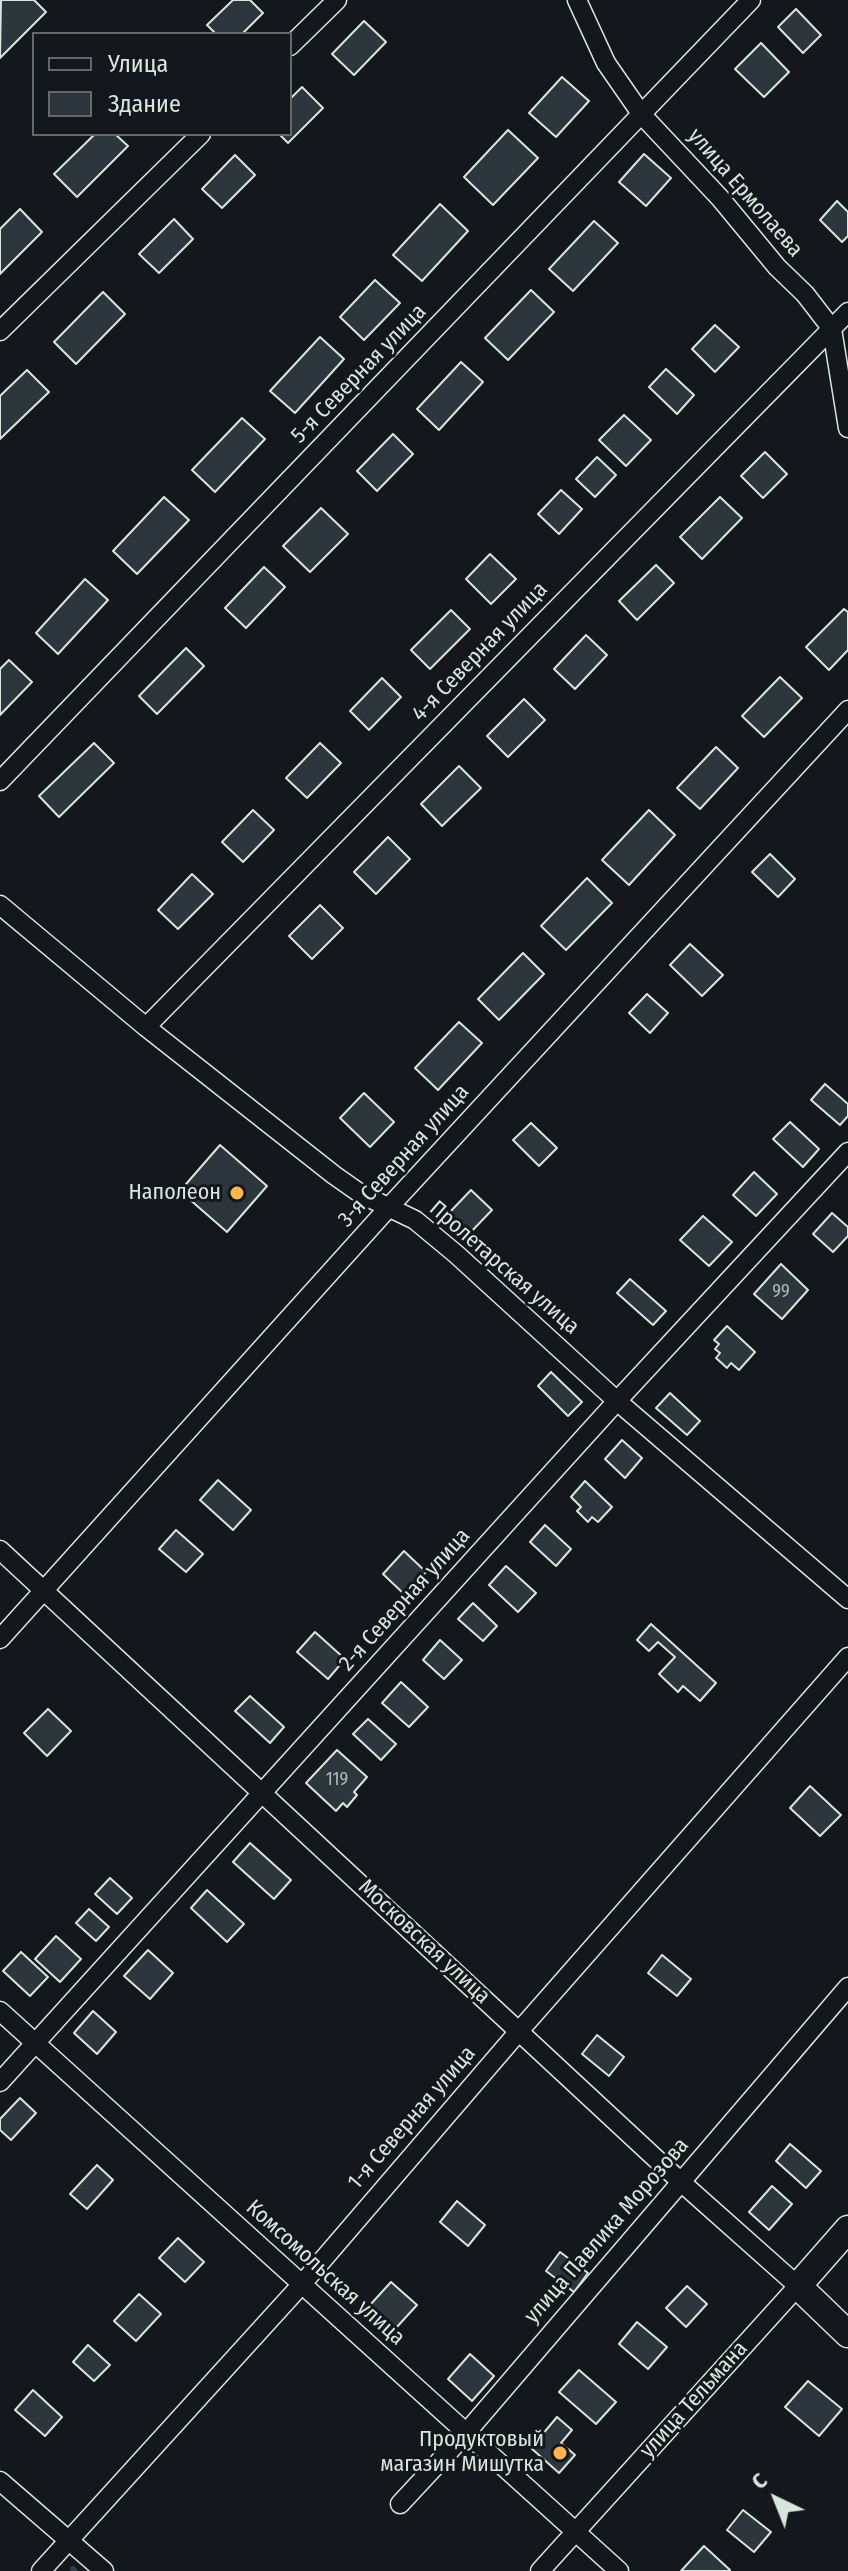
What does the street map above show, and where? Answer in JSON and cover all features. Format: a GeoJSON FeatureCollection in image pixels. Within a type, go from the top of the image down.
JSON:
{"type":"FeatureCollection","features":[{"type":"Feature","properties":{"kind":"street"},"geometry":{"type":"LineString","coordinates":[[292,44],[337,0]]}},
{"type":"Feature","properties":{"kind":"street","name":"улица Ермолаева"},"geometry":{"type":"LineString","coordinates":[[577,0],[606,63],[642,115],[720,198],[832,329],[848,428]]}},
{"type":"Feature","properties":{"kind":"street","name":"5-я Северная улица"},"geometry":{"type":"LineString","coordinates":[[0,781],[751,0]]}},
{"type":"Feature","properties":{"kind":"street"},"geometry":{"type":"LineString","coordinates":[[0,331],[199,136]]}},
{"type":"Feature","properties":{"kind":"street","name":"4-я Северная улица"},"geometry":{"type":"LineString","coordinates":[[146,1027],[848,312]]}},
{"type":"Feature","properties":{"kind":"street","name":"3-я Северная улица"},"geometry":{"type":"LineString","coordinates":[[0,1639],[390,1206],[848,710]]}},
{"type":"Feature","properties":{"kind":"street","name":"Пролетарская улица"},"geometry":{"type":"LineString","coordinates":[[0,905],[146,1027],[334,1175],[361,1194],[415,1220],[617,1401],[848,1599]]}},
{"type":"Feature","properties":{"kind":"street","name":"2-я Северная улица"},"geometry":{"type":"LineString","coordinates":[[0,2082],[617,1401],[848,1152]]}},
{"type":"Feature","properties":{"kind":"street","name":"Московская улица"},"geometry":{"type":"LineString","coordinates":[[0,1550],[848,2334]]}},
{"type":"Feature","properties":{"kind":"street","name":"1-я Северная улица"},"geometry":{"type":"LineString","coordinates":[[41,2571],[302,2284],[520,2030],[848,1657]]}},
{"type":"Feature","properties":{"kind":"street","name":"улица Павлика Морозова"},"geometry":{"type":"LineString","coordinates":[[400,2504],[466,2433],[848,1987]]}},
{"type":"Feature","properties":{"kind":"street","name":"Комсомольская улица"},"geometry":{"type":"LineString","coordinates":[[0,2011],[619,2571]]}},
{"type":"Feature","properties":{"kind":"street","name":"улица Тельмана"},"geometry":{"type":"LineString","coordinates":[[540,2571],[848,2229]]}},
{"type":"Feature","properties":{"kind":"street"},"geometry":{"type":"LineString","coordinates":[[0,2481],[104,2571]]}},
{"type":"Feature","properties":{"kind":"building"},"geometry":{"type":"Polygon","coordinates":[[[1,0],[34,0],[46,12],[0,58],[1,0]]]}},
{"type":"Feature","properties":{"kind":"building"},"geometry":{"type":"Polygon","coordinates":[[[233,0],[250,0],[263,13],[244,32],[214,32],[207,25],[233,0]]]}},
{"type":"Feature","properties":{"kind":"building"},"geometry":{"type":"Polygon","coordinates":[[[796,9],[821,35],[803,53],[778,27],[796,9]]]}},
{"type":"Feature","properties":{"kind":"building"},"geometry":{"type":"Polygon","coordinates":[[[364,21],[386,42],[354,75],[332,54],[364,21]]]}},
{"type":"Feature","properties":{"kind":"building"},"geometry":{"type":"Polygon","coordinates":[[[761,43],[789,72],[764,97],[735,69],[761,43]]]}},
{"type":"Feature","properties":{"kind":"building"},"geometry":{"type":"Polygon","coordinates":[[[562,77],[589,101],[556,137],[529,113],[562,77]]]}},
{"type":"Feature","properties":{"kind":"building"},"geometry":{"type":"Polygon","coordinates":[[[302,87],[323,108],[288,143],[281,136],[292,136],[292,97],[302,87]]]}},
{"type":"Feature","properties":{"kind":"building"},"geometry":{"type":"Polygon","coordinates":[[[508,130],[538,158],[493,205],[464,177],[508,130]]]}},
{"type":"Feature","properties":{"kind":"building"},"geometry":{"type":"Polygon","coordinates":[[[93,136],[117,136],[128,146],[77,197],[54,174],[93,136]]]}},
{"type":"Feature","properties":{"kind":"building"},"geometry":{"type":"Polygon","coordinates":[[[644,154],[671,178],[646,206],[619,182],[644,154]]]}},
{"type":"Feature","properties":{"kind":"building"},"geometry":{"type":"Polygon","coordinates":[[[235,155],[255,175],[222,208],[202,189],[235,155]]]}},
{"type":"Feature","properties":{"kind":"building"},"geometry":{"type":"Polygon","coordinates":[[[837,201],[848,212],[848,236],[842,242],[820,220],[837,201]]]}},
{"type":"Feature","properties":{"kind":"building"},"geometry":{"type":"Polygon","coordinates":[[[440,204],[468,231],[422,281],[393,255],[440,204]]]}},
{"type":"Feature","properties":{"kind":"building"},"geometry":{"type":"Polygon","coordinates":[[[20,209],[42,232],[0,274],[0,229],[20,209]]]}},
{"type":"Feature","properties":{"kind":"building"},"geometry":{"type":"Polygon","coordinates":[[[174,219],[193,239],[159,273],[139,254],[174,219]]]}},
{"type":"Feature","properties":{"kind":"building"},"geometry":{"type":"Polygon","coordinates":[[[594,221],[618,243],[573,291],[549,269],[594,221]]]}},
{"type":"Feature","properties":{"kind":"building"},"geometry":{"type":"Polygon","coordinates":[[[375,280],[400,303],[364,340],[340,317],[375,280]]]}},
{"type":"Feature","properties":{"kind":"building"},"geometry":{"type":"Polygon","coordinates":[[[531,290],[554,312],[508,360],[485,338],[531,290]]]}},
{"type":"Feature","properties":{"kind":"building"},"geometry":{"type":"Polygon","coordinates":[[[103,292],[125,314],[76,364],[54,342],[103,292]]]}},
{"type":"Feature","properties":{"kind":"building"},"geometry":{"type":"Polygon","coordinates":[[[715,325],[739,347],[715,372],[692,349],[715,325]]]}},
{"type":"Feature","properties":{"kind":"building"},"geometry":{"type":"Polygon","coordinates":[[[320,337],[344,359],[295,413],[270,391],[320,337]]]}},
{"type":"Feature","properties":{"kind":"building"},"geometry":{"type":"Polygon","coordinates":[[[461,362],[483,382],[439,430],[417,409],[461,362]]]}},
{"type":"Feature","properties":{"kind":"building"},"geometry":{"type":"Polygon","coordinates":[[[666,369],[694,395],[677,414],[649,387],[666,369]]]}},
{"type":"Feature","properties":{"kind":"building"},"geometry":{"type":"Polygon","coordinates":[[[27,370],[49,392],[0,439],[0,396],[27,370]]]}},
{"type":"Feature","properties":{"kind":"building"},"geometry":{"type":"Polygon","coordinates":[[[624,415],[651,440],[626,466],[599,440],[624,415]]]}},
{"type":"Feature","properties":{"kind":"building"},"geometry":{"type":"Polygon","coordinates":[[[242,418],[265,439],[215,492],[192,470],[242,418]]]}},
{"type":"Feature","properties":{"kind":"building"},"geometry":{"type":"Polygon","coordinates":[[[393,434],[413,454],[377,491],[357,471],[393,434]]]}},
{"type":"Feature","properties":{"kind":"building"},"geometry":{"type":"Polygon","coordinates":[[[765,452],[787,474],[763,498],[741,476],[765,452]]]}},
{"type":"Feature","properties":{"kind":"building"},"geometry":{"type":"Polygon","coordinates":[[[597,457],[616,475],[595,497],[576,479],[597,457]]]}},
{"type":"Feature","properties":{"kind":"building"},"geometry":{"type":"Polygon","coordinates":[[[561,490],[582,509],[559,534],[538,514],[561,490]]]}},
{"type":"Feature","properties":{"kind":"building"},"geometry":{"type":"Polygon","coordinates":[[[164,497],[189,520],[137,574],[113,551],[164,497]]]}},
{"type":"Feature","properties":{"kind":"building"},"geometry":{"type":"Polygon","coordinates":[[[720,497],[742,518],[702,559],[680,537],[720,497]]]}},
{"type":"Feature","properties":{"kind":"building"},"geometry":{"type":"Polygon","coordinates":[[[321,508],[348,534],[310,572],[283,546],[321,508]]]}},
{"type":"Feature","properties":{"kind":"building"},"geometry":{"type":"Polygon","coordinates":[[[490,554],[516,579],[491,604],[466,579],[490,554]]]}},
{"type":"Feature","properties":{"kind":"building"},"geometry":{"type":"Polygon","coordinates":[[[656,565],[674,583],[637,620],[619,601],[656,565]]]}},
{"type":"Feature","properties":{"kind":"building"},"geometry":{"type":"Polygon","coordinates":[[[264,567],[285,587],[246,628],[225,608],[264,567]]]}},
{"type":"Feature","properties":{"kind":"building"},"geometry":{"type":"Polygon","coordinates":[[[85,579],[108,600],[58,654],[36,633],[85,579]]]}},
{"type":"Feature","properties":{"kind":"building"},"geometry":{"type":"Polygon","coordinates":[[[844,609],[848,612],[848,650],[829,670],[806,647],[844,609]]]}},
{"type":"Feature","properties":{"kind":"building"},"geometry":{"type":"Polygon","coordinates":[[[451,610],[470,629],[430,669],[411,650],[451,610]]]}},
{"type":"Feature","properties":{"kind":"building"},"geometry":{"type":"Polygon","coordinates":[[[586,635],[607,655],[575,689],[554,669],[586,635]]]}},
{"type":"Feature","properties":{"kind":"building"},"geometry":{"type":"Polygon","coordinates":[[[186,648],[204,666],[157,714],[139,696],[186,648]]]}},
{"type":"Feature","properties":{"kind":"building"},"geometry":{"type":"Polygon","coordinates":[[[9,660],[32,682],[0,715],[0,669],[9,660]]]}},
{"type":"Feature","properties":{"kind":"building"},"geometry":{"type":"Polygon","coordinates":[[[780,677],[802,698],[764,737],[742,716],[780,677]]]}},
{"type":"Feature","properties":{"kind":"building"},"geometry":{"type":"Polygon","coordinates":[[[382,678],[401,697],[369,730],[350,711],[382,678]]]}},
{"type":"Feature","properties":{"kind":"building"},"geometry":{"type":"Polygon","coordinates":[[[524,699],[545,720],[508,757],[487,736],[524,699]]]}},
{"type":"Feature","properties":{"kind":"building"},"geometry":{"type":"Polygon","coordinates":[[[94,743],[114,763],[59,817],[39,796],[94,743]]]}},
{"type":"Feature","properties":{"kind":"building"},"geometry":{"type":"Polygon","coordinates":[[[320,743],[341,763],[307,798],[286,778],[320,743]]]}},
{"type":"Feature","properties":{"kind":"building"},"geometry":{"type":"Polygon","coordinates":[[[716,747],[738,768],[700,809],[677,788],[716,747]]]}},
{"type":"Feature","properties":{"kind":"building"},"geometry":{"type":"Polygon","coordinates":[[[459,766],[481,788],[442,826],[421,804],[459,766]]]}},
{"type":"Feature","properties":{"kind":"building"},"geometry":{"type":"Polygon","coordinates":[[[253,810],[274,830],[243,862],[222,842],[253,810]]]}},
{"type":"Feature","properties":{"kind":"building"},"geometry":{"type":"Polygon","coordinates":[[[649,810],[675,835],[629,885],[602,860],[649,810]]]}},
{"type":"Feature","properties":{"kind":"building"},"geometry":{"type":"Polygon","coordinates":[[[388,837],[410,859],[376,894],[354,872],[388,837]]]}},
{"type":"Feature","properties":{"kind":"building"},"geometry":{"type":"Polygon","coordinates":[[[770,854],[795,879],[778,897],[752,872],[770,854]]]}},
{"type":"Feature","properties":{"kind":"building"},"geometry":{"type":"Polygon","coordinates":[[[192,874],[213,894],[178,929],[158,910],[192,874]]]}},
{"type":"Feature","properties":{"kind":"building"},"geometry":{"type":"Polygon","coordinates":[[[587,878],[612,903],[566,950],[541,926],[587,878]]]}},
{"type":"Feature","properties":{"kind":"building"},"geometry":{"type":"Polygon","coordinates":[[[320,905],[343,928],[312,959],[289,936],[320,905]]]}},
{"type":"Feature","properties":{"kind":"building"},"geometry":{"type":"Polygon","coordinates":[[[690,944],[723,975],[702,996],[670,965],[690,944]]]}},
{"type":"Feature","properties":{"kind":"building"},"geometry":{"type":"Polygon","coordinates":[[[523,953],[544,974],[499,1020],[478,999],[523,953]]]}},
{"type":"Feature","properties":{"kind":"building"},"geometry":{"type":"Polygon","coordinates":[[[647,994],[668,1013],[650,1033],[629,1013],[647,994]]]}},
{"type":"Feature","properties":{"kind":"building"},"geometry":{"type":"Polygon","coordinates":[[[459,1022],[482,1043],[438,1090],[415,1068],[459,1022]]]}},
{"type":"Feature","properties":{"kind":"building"},"geometry":{"type":"Polygon","coordinates":[[[825,1084],[848,1104],[848,1116],[840,1125],[811,1100],[825,1084]]]}},
{"type":"Feature","properties":{"kind":"building"},"geometry":{"type":"Polygon","coordinates":[[[364,1093],[394,1122],[370,1147],[340,1118],[364,1093]]]}},
{"type":"Feature","properties":{"kind":"building"},"geometry":{"type":"Polygon","coordinates":[[[790,1122],[819,1149],[803,1167],[773,1139],[790,1122]]]}},
{"type":"Feature","properties":{"kind":"building"},"geometry":{"type":"Polygon","coordinates":[[[531,1123],[557,1148],[539,1166],[513,1140],[531,1123]]]}},
{"type":"Feature","properties":{"kind":"building"},"geometry":{"type":"Polygon","coordinates":[[[220,1145],[267,1186],[227,1232],[180,1191],[220,1145]]]}},
{"type":"Feature","properties":{"kind":"building"},"geometry":{"type":"Polygon","coordinates":[[[754,1172],[777,1194],[756,1216],[733,1195],[754,1172]]]}},
{"type":"Feature","properties":{"kind":"building"},"geometry":{"type":"Polygon","coordinates":[[[471,1190],[492,1210],[469,1234],[448,1214],[471,1190]]]}},
{"type":"Feature","properties":{"kind":"building"},"geometry":{"type":"Polygon","coordinates":[[[832,1213],[848,1227],[848,1236],[833,1252],[813,1234],[832,1213]]]}},
{"type":"Feature","properties":{"kind":"building"},"geometry":{"type":"Polygon","coordinates":[[[703,1216],[732,1242],[709,1266],[680,1240],[703,1216]]]}},
{"type":"Feature","properties":{"kind":"building"},"geometry":{"type":"Polygon","coordinates":[[[781,1264],[808,1290],[782,1319],[754,1294],[781,1264]]]}},
{"type":"Feature","properties":{"kind":"building"},"geometry":{"type":"Polygon","coordinates":[[[630,1279],[666,1311],[653,1325],[617,1293],[630,1279]]]}},
{"type":"Feature","properties":{"kind":"building"},"geometry":{"type":"Polygon","coordinates":[[[727,1326],[755,1352],[739,1370],[731,1363],[727,1368],[716,1358],[720,1353],[715,1349],[719,1344],[714,1340],[727,1326]]]}},
{"type":"Feature","properties":{"kind":"building"},"geometry":{"type":"Polygon","coordinates":[[[551,1372],[582,1402],[568,1416],[538,1386],[551,1372]]]}},
{"type":"Feature","properties":{"kind":"building"},"geometry":{"type":"Polygon","coordinates":[[[670,1393],[700,1421],[687,1435],[656,1408],[670,1393]]]}},
{"type":"Feature","properties":{"kind":"building"},"geometry":{"type":"Polygon","coordinates":[[[622,1440],[642,1458],[625,1478],[605,1459],[622,1440]]]}},
{"type":"Feature","properties":{"kind":"building"},"geometry":{"type":"Polygon","coordinates":[[[218,1480],[251,1510],[233,1530],[200,1500],[218,1480]]]}},
{"type":"Feature","properties":{"kind":"building"},"geometry":{"type":"Polygon","coordinates":[[[585,1481],[612,1507],[598,1522],[592,1517],[588,1522],[577,1511],[581,1507],[571,1497],[585,1481]]]}},
{"type":"Feature","properties":{"kind":"building"},"geometry":{"type":"Polygon","coordinates":[[[545,1525],[571,1549],[556,1566],[530,1542],[545,1525]]]}},
{"type":"Feature","properties":{"kind":"building"},"geometry":{"type":"Polygon","coordinates":[[[176,1530],[203,1554],[186,1572],[159,1549],[176,1530]]]}},
{"type":"Feature","properties":{"kind":"building"},"geometry":{"type":"Polygon","coordinates":[[[404,1551],[426,1572],[405,1595],[383,1574],[404,1551]]]}},
{"type":"Feature","properties":{"kind":"building"},"geometry":{"type":"Polygon","coordinates":[[[506,1566],[536,1593],[518,1612],[489,1585],[506,1566]]]}},
{"type":"Feature","properties":{"kind":"building"},"geometry":{"type":"Polygon","coordinates":[[[473,1603],[497,1626],[483,1641],[458,1619],[473,1603]]]}},
{"type":"Feature","properties":{"kind":"building"},"geometry":{"type":"Polygon","coordinates":[[[651,1624],[716,1683],[700,1701],[683,1686],[678,1692],[659,1674],[675,1657],[658,1642],[649,1651],[637,1640],[651,1624]]]}},
{"type":"Feature","properties":{"kind":"building"},"geometry":{"type":"Polygon","coordinates":[[[315,1632],[345,1659],[328,1679],[297,1652],[315,1632]]]}},
{"type":"Feature","properties":{"kind":"building"},"geometry":{"type":"Polygon","coordinates":[[[440,1640],[462,1660],[444,1679],[423,1660],[440,1640]]]}},
{"type":"Feature","properties":{"kind":"building"},"geometry":{"type":"Polygon","coordinates":[[[401,1682],[428,1707],[409,1727],[382,1703],[401,1682]]]}},
{"type":"Feature","properties":{"kind":"building"},"geometry":{"type":"Polygon","coordinates":[[[250,1696],[284,1727],[270,1743],[235,1711],[250,1696]]]}},
{"type":"Feature","properties":{"kind":"building"},"geometry":{"type":"Polygon","coordinates":[[[48,1709],[71,1731],[47,1756],[24,1733],[48,1709]]]}},
{"type":"Feature","properties":{"kind":"building"},"geometry":{"type":"Polygon","coordinates":[[[368,1719],[396,1744],[381,1760],[353,1734],[368,1719]]]}},
{"type":"Feature","properties":{"kind":"building"},"geometry":{"type":"Polygon","coordinates":[[[337,1750],[367,1777],[354,1792],[357,1795],[347,1807],[343,1803],[336,1811],[306,1783],[337,1750]]]}},
{"type":"Feature","properties":{"kind":"building"},"geometry":{"type":"Polygon","coordinates":[[[810,1786],[841,1815],[820,1836],[790,1808],[810,1786]]]}},
{"type":"Feature","properties":{"kind":"building"},"geometry":{"type":"Polygon","coordinates":[[[250,1843],[291,1880],[274,1899],[233,1862],[250,1843]]]}},
{"type":"Feature","properties":{"kind":"building"},"geometry":{"type":"Polygon","coordinates":[[[110,1878],[132,1898],[117,1914],[95,1894],[110,1878]]]}},
{"type":"Feature","properties":{"kind":"building"},"geometry":{"type":"Polygon","coordinates":[[[207,1890],[244,1924],[227,1942],[191,1908],[207,1890]]]}},
{"type":"Feature","properties":{"kind":"building"},"geometry":{"type":"Polygon","coordinates":[[[89,1909],[109,1927],[96,1941],[76,1923],[89,1909]]]}},
{"type":"Feature","properties":{"kind":"building"},"geometry":{"type":"Polygon","coordinates":[[[56,1936],[81,1959],[60,1982],[35,1959],[56,1936]]]}},
{"type":"Feature","properties":{"kind":"building"},"geometry":{"type":"Polygon","coordinates":[[[148,1950],[173,1973],[150,1999],[124,1976],[148,1950]]]}},
{"type":"Feature","properties":{"kind":"building"},"geometry":{"type":"Polygon","coordinates":[[[21,1952],[48,1977],[30,1996],[3,1971],[21,1952]]]}},
{"type":"Feature","properties":{"kind":"building"},"geometry":{"type":"Polygon","coordinates":[[[662,1955],[691,1979],[677,1996],[648,1973],[662,1955]]]}},
{"type":"Feature","properties":{"kind":"building"},"geometry":{"type":"Polygon","coordinates":[[[93,2011],[116,2032],[97,2054],[74,2033],[93,2011]]]}},
{"type":"Feature","properties":{"kind":"building"},"geometry":{"type":"Polygon","coordinates":[[[597,2035],[624,2057],[609,2076],[582,2054],[597,2035]]]}},
{"type":"Feature","properties":{"kind":"building"},"geometry":{"type":"Polygon","coordinates":[[[20,2098],[36,2113],[11,2140],[0,2130],[0,2119],[20,2098]]]}},
{"type":"Feature","properties":{"kind":"building"},"geometry":{"type":"Polygon","coordinates":[[[790,2144],[821,2171],[806,2188],[776,2161],[790,2144]]]}},
{"type":"Feature","properties":{"kind":"building"},"geometry":{"type":"Polygon","coordinates":[[[97,2165],[113,2180],[87,2209],[70,2194],[97,2165]]]}},
{"type":"Feature","properties":{"kind":"building"},"geometry":{"type":"Polygon","coordinates":[[[772,2186],[792,2204],[769,2230],[749,2212],[772,2186]]]}},
{"type":"Feature","properties":{"kind":"building"},"geometry":{"type":"Polygon","coordinates":[[[457,2201],[485,2225],[468,2246],[440,2222],[457,2201]]]}},
{"type":"Feature","properties":{"kind":"building"},"geometry":{"type":"Polygon","coordinates":[[[178,2238],[204,2262],[185,2282],[159,2258],[178,2238]]]}},
{"type":"Feature","properties":{"kind":"building"},"geometry":{"type":"Polygon","coordinates":[[[560,2252],[588,2273],[574,2292],[546,2271],[560,2252]]]}},
{"type":"Feature","properties":{"kind":"building"},"geometry":{"type":"Polygon","coordinates":[[[391,2282],[417,2305],[396,2328],[370,2305],[391,2282]]]}},
{"type":"Feature","properties":{"kind":"building"},"geometry":{"type":"Polygon","coordinates":[[[687,2286],[707,2304],[686,2327],[666,2308],[687,2286]]]}},
{"type":"Feature","properties":{"kind":"building"},"geometry":{"type":"Polygon","coordinates":[[[139,2294],[161,2314],[136,2341],[114,2321],[139,2294]]]}},
{"type":"Feature","properties":{"kind":"building"},"geometry":{"type":"Polygon","coordinates":[[[637,2322],[667,2347],[648,2369],[619,2344],[637,2322]]]}},
{"type":"Feature","properties":{"kind":"building"},"geometry":{"type":"Polygon","coordinates":[[[88,2345],[110,2365],[94,2381],[73,2362],[88,2345]]]}},
{"type":"Feature","properties":{"kind":"building"},"geometry":{"type":"Polygon","coordinates":[[[470,2354],[494,2376],[472,2401],[448,2379],[470,2354]]]}},
{"type":"Feature","properties":{"kind":"building"},"geometry":{"type":"Polygon","coordinates":[[[579,2370],[616,2402],[596,2424],[559,2392],[579,2370]]]}},
{"type":"Feature","properties":{"kind":"building"},"geometry":{"type":"Polygon","coordinates":[[[808,2381],[842,2409],[819,2436],[785,2407],[808,2381]]]}},
{"type":"Feature","properties":{"kind":"building"},"geometry":{"type":"Polygon","coordinates":[[[33,2390],[62,2417],[45,2436],[15,2410],[33,2390]]]}},
{"type":"Feature","properties":{"kind":"building"},"geometry":{"type":"Polygon","coordinates":[[[557,2417],[572,2430],[561,2443],[575,2455],[559,2473],[531,2448],[557,2417]]]}},
{"type":"Feature","properties":{"kind":"building"},"geometry":{"type":"Polygon","coordinates":[[[743,2510],[771,2532],[754,2552],[727,2530],[743,2510]]]}},
{"type":"Feature","properties":{"kind":"building"},"geometry":{"type":"Polygon","coordinates":[[[704,2546],[730,2570],[730,2571],[681,2571],[704,2546]]]}},
{"type":"Feature","properties":{"kind":"place","name":"Наполеон"},"geometry":{"type":"Point","coordinates":[237,1193]}},
{"type":"Feature","properties":{"kind":"place","name":"Продуктовый магазин Мишутка"},"geometry":{"type":"Point","coordinates":[560,2453]}}]}
